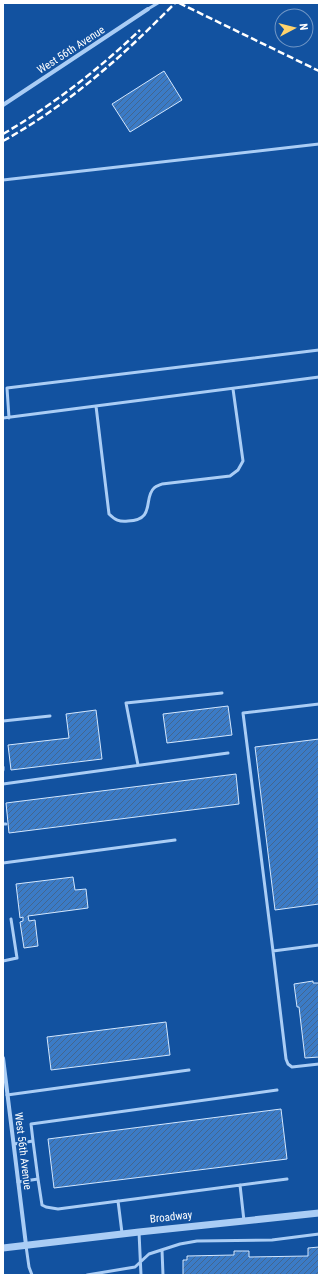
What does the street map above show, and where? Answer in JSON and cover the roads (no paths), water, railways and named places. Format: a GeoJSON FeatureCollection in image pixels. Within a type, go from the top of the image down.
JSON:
{"type":"FeatureCollection","features":[{"type":"Feature","properties":{"kind":"street","name":"West 56th Avenue"},"geometry":{"type":"LineString","coordinates":[[3,105],[148,9]]}},
{"type":"Feature","properties":{"kind":"street","name":"West 56th Avenue"},"geometry":{"type":"LineString","coordinates":[[3,1058],[4,1082],[14,1144],[26,1246]]}},
{"type":"Feature","properties":{"kind":"street","name":"Broadway"},"geometry":{"type":"LineString","coordinates":[[3,1248],[244,1220],[319,1213]]}},
{"type":"Feature","properties":{"kind":"lane"},"geometry":{"type":"LineString","coordinates":[[148,9],[158,3]]}},
{"type":"Feature","properties":{"kind":"lane"},"geometry":{"type":"LineString","coordinates":[[3,180],[319,144]]}},
{"type":"Feature","properties":{"kind":"lane"},"geometry":{"type":"LineString","coordinates":[[9,418],[8,388],[319,350]]}},
{"type":"Feature","properties":{"kind":"lane"},"geometry":{"type":"LineString","coordinates":[[3,418],[319,377]]}},
{"type":"Feature","properties":{"kind":"lane"},"geometry":{"type":"LineString","coordinates":[[96,406],[109,514],[114,520],[122,522],[133,521],[143,516],[148,509],[149,496],[154,488],[162,484],[230,476],[238,470],[243,461],[233,388]]}},
{"type":"Feature","properties":{"kind":"lane"},"geometry":{"type":"LineString","coordinates":[[138,765],[126,704],[222,693]]}},
{"type":"Feature","properties":{"kind":"lane"},"geometry":{"type":"LineString","coordinates":[[319,704],[243,712],[286,1059],[288,1064],[292,1067],[319,1064]]}},
{"type":"Feature","properties":{"kind":"lane"},"geometry":{"type":"LineString","coordinates":[[3,721],[50,716]]}},
{"type":"Feature","properties":{"kind":"lane"},"geometry":{"type":"LineString","coordinates":[[3,784],[228,753]]}},
{"type":"Feature","properties":{"kind":"lane"},"geometry":{"type":"LineString","coordinates":[[3,863],[175,840]]}},
{"type":"Feature","properties":{"kind":"lane"},"geometry":{"type":"LineString","coordinates":[[3,961],[18,958],[12,919]]}},
{"type":"Feature","properties":{"kind":"lane"},"geometry":{"type":"LineString","coordinates":[[273,951],[319,945]]}},
{"type":"Feature","properties":{"kind":"lane"},"geometry":{"type":"LineString","coordinates":[[7,1095],[189,1070]]}},
{"type":"Feature","properties":{"kind":"lane"},"geometry":{"type":"LineString","coordinates":[[277,1090],[31,1124],[42,1205],[46,1207],[58,1209],[287,1179]]}},
{"type":"Feature","properties":{"kind":"lane"},"geometry":{"type":"LineString","coordinates":[[14,1144],[33,1141]]}},
{"type":"Feature","properties":{"kind":"lane"},"geometry":{"type":"LineString","coordinates":[[18,1182],[38,1180]]}},
{"type":"Feature","properties":{"kind":"lane"},"geometry":{"type":"LineString","coordinates":[[240,1185],[244,1220]]}},
{"type":"Feature","properties":{"kind":"lane"},"geometry":{"type":"LineString","coordinates":[[118,1201],[122,1234]]}},
{"type":"Feature","properties":{"kind":"lane"},"geometry":{"type":"LineString","coordinates":[[139,1232],[141,1275]]}},
{"type":"Feature","properties":{"kind":"lane"},"geometry":{"type":"LineString","coordinates":[[87,1275],[135,1267],[149,1254],[197,1241],[272,1240],[319,1234]]}},
{"type":"Feature","properties":{"kind":"lane"},"geometry":{"type":"LineString","coordinates":[[26,1246],[29,1267],[32,1275]]}},
{"type":"Feature","properties":{"kind":"lane"},"geometry":{"type":"LineString","coordinates":[[162,1250],[163,1275]]}},
{"type":"Feature","properties":{"kind":"railway"},"geometry":{"type":"LineString","coordinates":[[3,141],[50,112],[94,78],[135,42],[175,3]]}},
{"type":"Feature","properties":{"kind":"railway"},"geometry":{"type":"LineString","coordinates":[[179,3],[319,71]]}},
{"type":"Feature","properties":{"kind":"railway"},"geometry":{"type":"LineString","coordinates":[[3,134],[58,99],[108,59],[140,30]]}}]}
